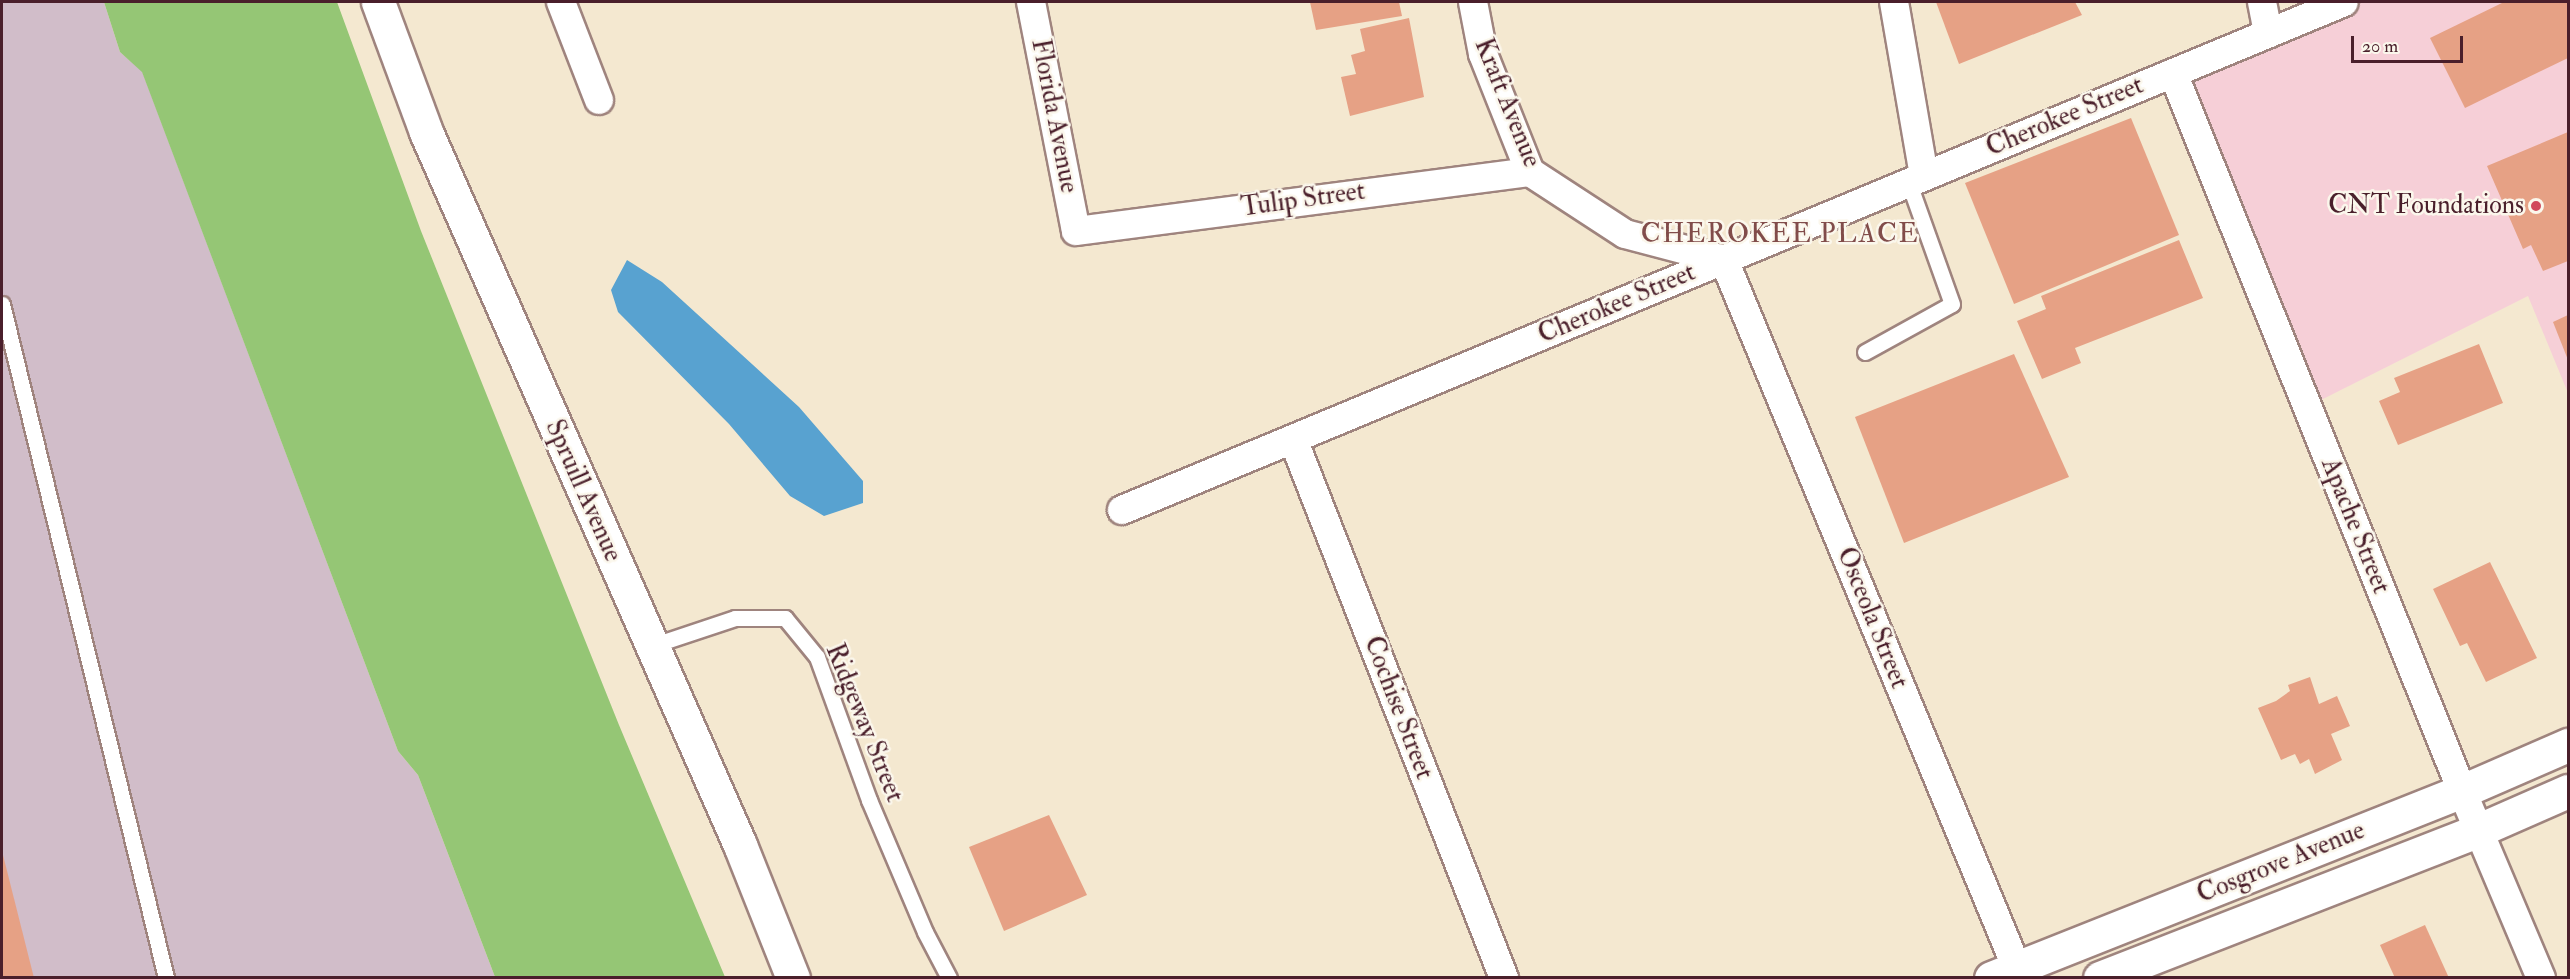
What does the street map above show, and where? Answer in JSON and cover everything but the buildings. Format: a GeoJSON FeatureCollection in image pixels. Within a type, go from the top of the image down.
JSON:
{"type":"FeatureCollection","features":[{"type":"Feature","properties":{"kind":"street","name":"Spruill Avenue"},"geometry":{"type":"LineString","coordinates":[[378,2],[426,132],[740,845],[793,978]]}},
{"type":"Feature","properties":{"kind":"street"},"geometry":{"type":"LineString","coordinates":[[561,2],[599,100]]}},
{"type":"Feature","properties":{"kind":"street","name":"Florida Avenue"},"geometry":{"type":"LineString","coordinates":[[1031,2],[1076,231]]}},
{"type":"Feature","properties":{"kind":"street","name":"Kraft Avenue"},"geometry":{"type":"LineString","coordinates":[[1473,2],[1483,54],[1530,172],[1625,234],[1724,260]]}},
{"type":"Feature","properties":{"kind":"street"},"geometry":{"type":"LineString","coordinates":[[1894,2],[1917,179]]}},
{"type":"Feature","properties":{"kind":"street"},"geometry":{"type":"LineString","coordinates":[[2262,2],[2268,33]]}},
{"type":"Feature","properties":{"kind":"street","name":"Cherokee Street"},"geometry":{"type":"LineString","coordinates":[[1122,510],[2344,2]]}},
{"type":"Feature","properties":{"kind":"street","name":"Apache Street"},"geometry":{"type":"LineString","coordinates":[[2173,73],[2462,791],[2541,978]]}},
{"type":"Feature","properties":{"kind":"street","name":"Tulip Street"},"geometry":{"type":"LineString","coordinates":[[1076,231],[1530,172]]}},
{"type":"Feature","properties":{"kind":"street","name":"Osceola Street"},"geometry":{"type":"LineString","coordinates":[[1724,260],[2010,974]]}},
{"type":"Feature","properties":{"kind":"street","name":"Cochise Street"},"geometry":{"type":"LineString","coordinates":[[1293,439],[1504,978]]}},
{"type":"Feature","properties":{"kind":"street","name":"Cosgrove Avenue"},"geometry":{"type":"LineString","coordinates":[[2010,974],[2462,791],[2568,745]]}},
{"type":"Feature","properties":{"kind":"street","name":"Cosgrove Avenue"},"geometry":{"type":"LineString","coordinates":[[2100,978],[2479,830],[2568,791]]}},
{"type":"Feature","properties":{"kind":"lane"},"geometry":{"type":"LineString","coordinates":[[1865,352],[1952,304],[1917,179]]}},
{"type":"Feature","properties":{"kind":"lane"},"geometry":{"type":"LineString","coordinates":[[2,304],[166,978]]}},
{"type":"Feature","properties":{"kind":"lane","name":"Ridgeway Street"},"geometry":{"type":"LineString","coordinates":[[651,646],[735,618],[785,618],[817,657],[869,800],[925,932],[949,978]]}},
{"type":"Feature","properties":{"kind":"shaded area"},"geometry":{"type":"Polygon","coordinates":[[[2,2],[104,2],[120,52],[142,71],[398,751],[418,775],[495,977],[2,978],[2,2]]]}},
{"type":"Feature","properties":{"kind":"shaded area"},"geometry":{"type":"Polygon","coordinates":[[[2343,2],[2568,2],[2568,393],[2528,296],[2313,404],[2173,73],[2343,2]]]}},
{"type":"Feature","properties":{"kind":"green space"},"geometry":{"type":"Polygon","coordinates":[[[104,2],[337,2],[421,231],[619,725],[725,977],[495,977],[418,775],[398,751],[142,72],[120,52],[104,2]]]}},
{"type":"Feature","properties":{"kind":"water"},"geometry":{"type":"Polygon","coordinates":[[[627,260],[662,282],[799,407],[863,481],[863,503],[824,516],[790,496],[729,424],[618,312],[611,290],[627,260]]]}},
{"type":"Feature","properties":{"kind":"place","name":"CNT Foundations"},"geometry":{"type":"Point","coordinates":[2536,206]}},
{"type":"Feature","properties":{"kind":"district","name":"CHEROKEE PLACE"},"geometry":{"type":"Point","coordinates":[1780,234]}}]}
